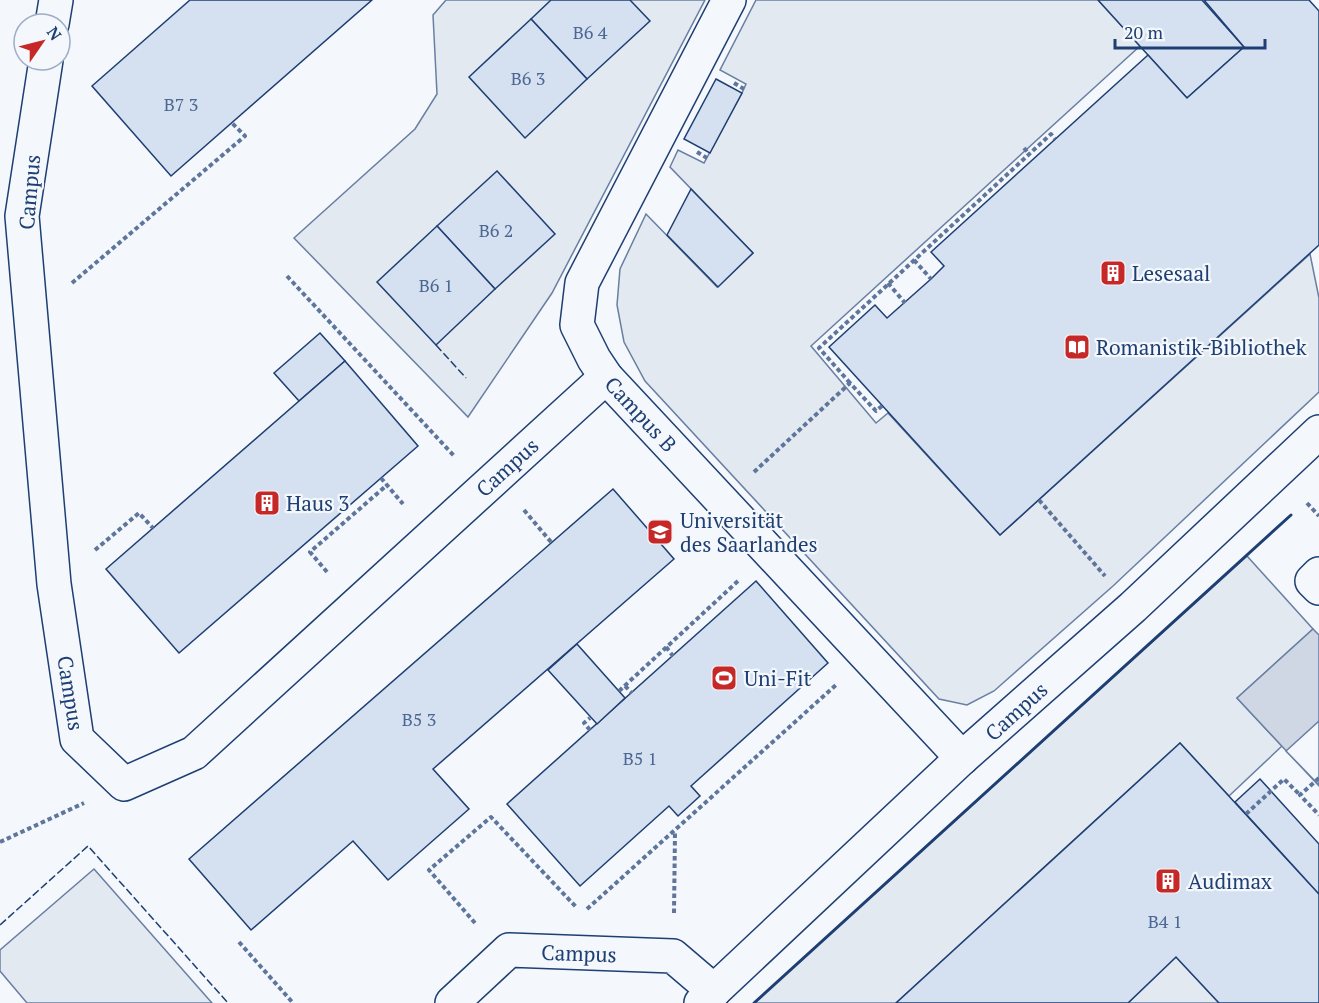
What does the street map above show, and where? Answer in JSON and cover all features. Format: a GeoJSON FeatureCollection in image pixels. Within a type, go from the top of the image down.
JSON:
{"type":"FeatureCollection","features":[{"type":"Feature","properties":{"kind":"street","name":"Campus B"},"geometry":{"type":"LineString","coordinates":[[729,0],[582,283],[577,325],[606,377],[962,758]]}},
{"type":"Feature","properties":{"kind":"street","name":"Campus"},"geometry":{"type":"LineString","coordinates":[[44,72],[22,216],[54,584],[77,739],[124,784],[194,753],[606,377]]}},
{"type":"Feature","properties":{"kind":"street","name":"Campus"},"geometry":{"type":"LineString","coordinates":[[452,1003],[509,950],[673,956],[707,997],[962,758],[1133,607],[1319,432]]}},
{"type":"Feature","properties":{"kind":"street"},"geometry":{"type":"LineString","coordinates":[[1319,574],[1312,581],[1319,588]]}},
{"type":"Feature","properties":{"kind":"path"},"geometry":{"type":"LineString","coordinates":[[31,318],[245,136],[232,123]]}},
{"type":"Feature","properties":{"kind":"path"},"geometry":{"type":"LineString","coordinates":[[882,406],[876,411],[819,348],[1051,134],[1055,139]]}},
{"type":"Feature","properties":{"kind":"path"},"geometry":{"type":"LineString","coordinates":[[1024,148],[1029,154]]}},
{"type":"Feature","properties":{"kind":"path"},"geometry":{"type":"LineString","coordinates":[[1008,174],[1012,178]]}},
{"type":"Feature","properties":{"kind":"path"},"geometry":{"type":"LineString","coordinates":[[914,260],[931,279]]}},
{"type":"Feature","properties":{"kind":"path"},"geometry":{"type":"LineString","coordinates":[[287,276],[456,458]]}},
{"type":"Feature","properties":{"kind":"path"},"geometry":{"type":"LineString","coordinates":[[888,283],[905,303]]}},
{"type":"Feature","properties":{"kind":"path"},"geometry":{"type":"LineString","coordinates":[[852,316],[856,322]]}},
{"type":"Feature","properties":{"kind":"path"},"geometry":{"type":"LineString","coordinates":[[748,477],[850,383]]}},
{"type":"Feature","properties":{"kind":"path"},"geometry":{"type":"LineString","coordinates":[[355,606],[310,552],[387,485],[381,478]]}},
{"type":"Feature","properties":{"kind":"path"},"geometry":{"type":"LineString","coordinates":[[1039,500],[1133,607]]}},
{"type":"Feature","properties":{"kind":"path"},"geometry":{"type":"LineString","coordinates":[[517,502],[552,542]]}},
{"type":"Feature","properties":{"kind":"path"},"geometry":{"type":"LineString","coordinates":[[54,584],[139,513],[153,528]]}},
{"type":"Feature","properties":{"kind":"path"},"geometry":{"type":"LineString","coordinates":[[619,691],[746,573]]}},
{"type":"Feature","properties":{"kind":"path"},"geometry":{"type":"LineString","coordinates":[[666,647],[673,656]]}},
{"type":"Feature","properties":{"kind":"path"},"geometry":{"type":"LineString","coordinates":[[471,918],[429,870],[491,816],[582,913],[867,657]]}},
{"type":"Feature","properties":{"kind":"path"},"geometry":{"type":"LineString","coordinates":[[625,686],[632,693]]}},
{"type":"Feature","properties":{"kind":"path"},"geometry":{"type":"LineString","coordinates":[[590,718],[584,723],[590,730]]}},
{"type":"Feature","properties":{"kind":"path"},"geometry":{"type":"LineString","coordinates":[[1246,814],[1284,779],[1319,815]]}},
{"type":"Feature","properties":{"kind":"path"},"geometry":{"type":"LineString","coordinates":[[1300,795],[1317,780]]}},
{"type":"Feature","properties":{"kind":"path"},"geometry":{"type":"LineString","coordinates":[[0,842],[124,784]]}},
{"type":"Feature","properties":{"kind":"path"},"geometry":{"type":"LineString","coordinates":[[673,956],[675,830]]}},
{"type":"Feature","properties":{"kind":"path"},"geometry":{"type":"LineString","coordinates":[[239,942],[293,1003]]}},
{"type":"Feature","properties":{"kind":"shaded area"},"geometry":{"type":"Polygon","coordinates":[[[446,0],[705,0],[552,293],[468,417],[294,238],[415,129],[437,94],[433,15],[446,0]]]}},
{"type":"Feature","properties":{"kind":"shaded area"},"geometry":{"type":"Polygon","coordinates":[[[756,0],[1098,0],[1140,46],[811,346],[876,423],[888,413],[1000,535],[1310,254],[1319,298],[1319,392],[1113,586],[994,691],[967,705],[939,699],[645,381],[624,342],[617,305],[620,269],[646,214],[717,287],[753,253],[670,167],[678,150],[704,163],[742,93],[746,84],[720,70],[756,0]]]}},
{"type":"Feature","properties":{"kind":"shaded area"},"geometry":{"type":"Polygon","coordinates":[[[1247,556],[1313,629],[1237,698],[1282,746],[1229,796],[1180,743],[896,1003],[754,1003],[1247,556]]]}},
{"type":"Feature","properties":{"kind":"shaded area"},"geometry":{"type":"Polygon","coordinates":[[[1313,629],[1319,635],[1319,786],[1237,698],[1313,629]]]}},
{"type":"Feature","properties":{"kind":"shaded area"},"geometry":{"type":"Polygon","coordinates":[[[94,869],[212,1003],[27,1003],[0,971],[0,950],[94,869]]]}},
{"type":"Feature","properties":{"kind":"shaded area"},"geometry":{"type":"Polygon","coordinates":[[[1176,957],[1219,1003],[1128,1003],[1176,957]]]}},
{"type":"Feature","properties":{"kind":"pier"},"geometry":{"type":"Polygon","coordinates":[[[1319,721],[1319,785],[1286,751],[1319,721]]]}},
{"type":"Feature","properties":{"kind":"building"},"geometry":{"type":"Polygon","coordinates":[[[190,0],[372,0],[171,176],[92,86],[190,0]]]}},
{"type":"Feature","properties":{"kind":"building"},"geometry":{"type":"Polygon","coordinates":[[[551,0],[630,0],[650,21],[587,79],[531,19],[551,0]]]}},
{"type":"Feature","properties":{"kind":"building"},"geometry":{"type":"Polygon","coordinates":[[[1098,0],[1202,0],[1244,47],[1187,98],[1098,0]]]}},
{"type":"Feature","properties":{"kind":"building","name":"Lesesaal"},"geometry":{"type":"Polygon","coordinates":[[[1204,0],[1309,0],[1319,11],[1319,245],[1000,535],[829,347],[875,305],[887,318],[931,279],[944,266],[931,252],[1148,55],[1187,98],[1244,47],[1204,0]]]}},
{"type":"Feature","properties":{"kind":"building"},"geometry":{"type":"Polygon","coordinates":[[[531,19],[587,79],[525,138],[469,77],[531,19]]]}},
{"type":"Feature","properties":{"kind":"building"},"geometry":{"type":"Polygon","coordinates":[[[716,79],[742,93],[710,153],[684,139],[716,79]]]}},
{"type":"Feature","properties":{"kind":"building"},"geometry":{"type":"Polygon","coordinates":[[[497,171],[555,234],[495,289],[437,226],[497,171]]]}},
{"type":"Feature","properties":{"kind":"building"},"geometry":{"type":"Polygon","coordinates":[[[691,189],[753,253],[718,287],[667,235],[691,189]]]}},
{"type":"Feature","properties":{"kind":"building"},"geometry":{"type":"Polygon","coordinates":[[[437,226],[495,289],[436,345],[377,282],[437,226]]]}},
{"type":"Feature","properties":{"kind":"building"},"geometry":{"type":"Polygon","coordinates":[[[320,333],[345,361],[299,401],[274,373],[320,333]]]}},
{"type":"Feature","properties":{"kind":"building","name":"Haus 3"},"geometry":{"type":"Polygon","coordinates":[[[345,361],[418,446],[179,653],[106,569],[345,361]]]}},
{"type":"Feature","properties":{"kind":"building"},"geometry":{"type":"Polygon","coordinates":[[[613,489],[674,559],[433,769],[469,809],[388,880],[353,841],[251,930],[189,859],[613,489]]]}},
{"type":"Feature","properties":{"kind":"building"},"geometry":{"type":"Polygon","coordinates":[[[756,581],[828,663],[691,786],[700,796],[678,816],[669,806],[580,886],[507,804],[756,581]]]}},
{"type":"Feature","properties":{"kind":"building"},"geometry":{"type":"Polygon","coordinates":[[[577,644],[625,698],[597,724],[548,670],[577,644]]]}},
{"type":"Feature","properties":{"kind":"building","name":"Audimax"},"geometry":{"type":"Polygon","coordinates":[[[1180,743],[1319,894],[1319,1003],[1219,1003],[1176,957],[1128,1003],[896,1003],[1180,743]]]}},
{"type":"Feature","properties":{"kind":"building"},"geometry":{"type":"Polygon","coordinates":[[[1260,779],[1319,844],[1319,894],[1235,802],[1260,779]]]}},
{"type":"Feature","properties":{"kind":"fence"},"geometry":{"type":"LineString","coordinates":[[436,345],[466,378]]}},
{"type":"Feature","properties":{"kind":"fence"},"geometry":{"type":"LineString","coordinates":[[0,925],[88,846],[228,1003]]}},
{"type":"Feature","properties":{"kind":"wall"},"geometry":{"type":"LineString","coordinates":[[754,1003],[1291,515]]}},
{"type":"Feature","properties":{"kind":"place","name":"Lesesaal"},"geometry":{"type":"Point","coordinates":[1113,273]}},
{"type":"Feature","properties":{"kind":"place","name":"Romanistik-Bibliothek"},"geometry":{"type":"Point","coordinates":[1077,347]}},
{"type":"Feature","properties":{"kind":"place","name":"Haus 3"},"geometry":{"type":"Point","coordinates":[267,503]}},
{"type":"Feature","properties":{"kind":"place","name":"Universität des Saarlandes"},"geometry":{"type":"Point","coordinates":[660,532]}},
{"type":"Feature","properties":{"kind":"place","name":"Uni-Fit"},"geometry":{"type":"Point","coordinates":[724,678]}},
{"type":"Feature","properties":{"kind":"place","name":"Audimax"},"geometry":{"type":"Point","coordinates":[1168,881]}}]}
